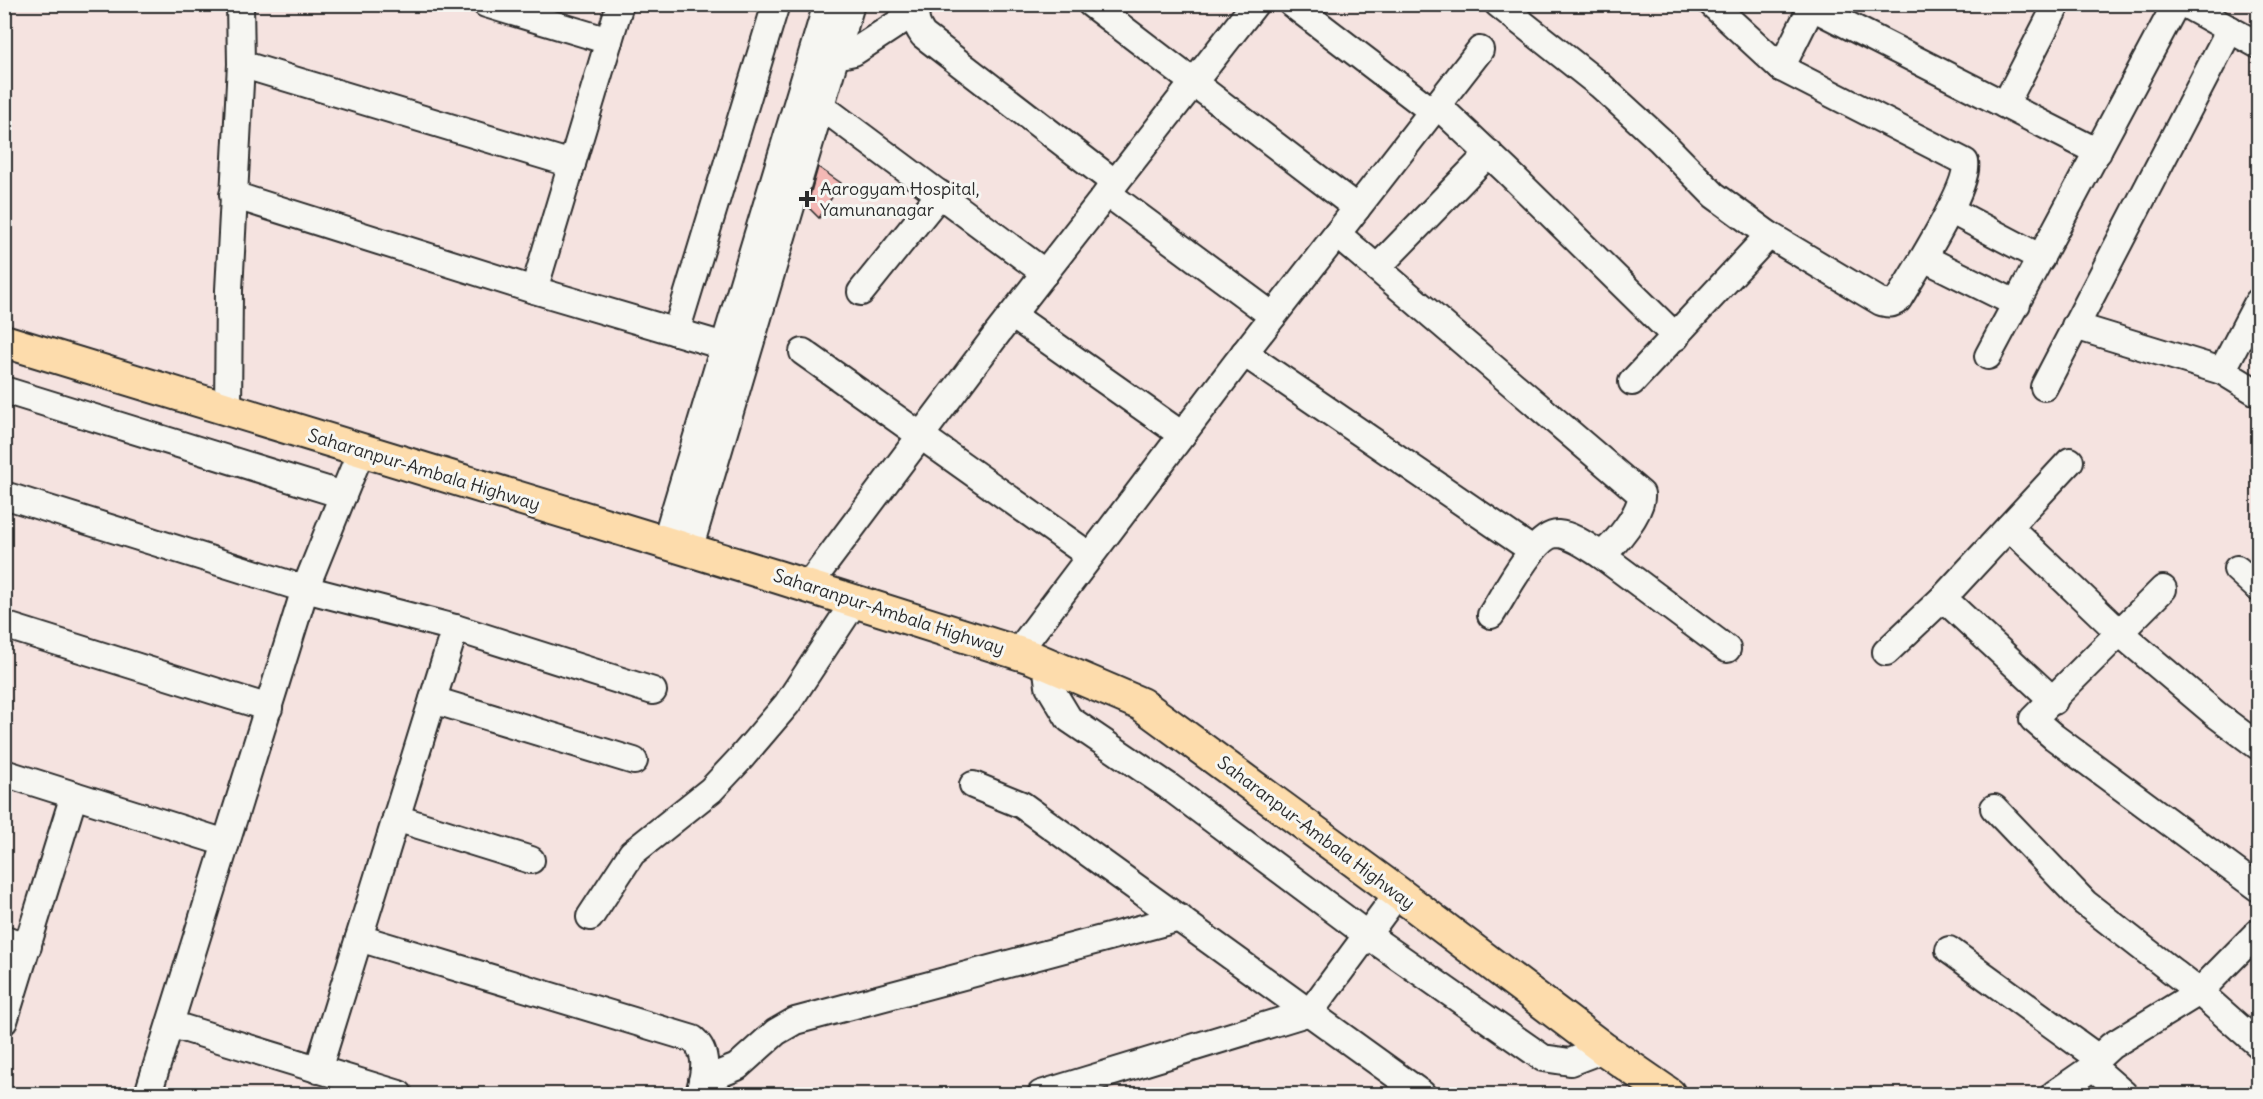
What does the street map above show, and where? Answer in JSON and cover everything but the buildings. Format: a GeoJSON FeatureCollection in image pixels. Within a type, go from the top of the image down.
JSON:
{"type":"FeatureCollection","features":[{"type":"Feature","properties":{"kind":"main road","name":"Saharanpur-Ambala Highway"},"geometry":{"type":"LineString","coordinates":[[4,341],[855,601],[1032,658],[1141,704],[1669,1095]]}},
{"type":"Feature","properties":{"kind":"street"},"geometry":{"type":"LineString","coordinates":[[228,410],[228,290],[241,64],[240,4]]}},
{"type":"Feature","properties":{"kind":"street"},"geometry":{"type":"LineString","coordinates":[[486,4],[609,41]]}},
{"type":"Feature","properties":{"kind":"street"},"geometry":{"type":"LineString","coordinates":[[534,290],[620,4]]}},
{"type":"Feature","properties":{"kind":"street"},"geometry":{"type":"LineString","coordinates":[[676,332],[776,4]]}},
{"type":"Feature","properties":{"kind":"street"},"geometry":{"type":"LineString","coordinates":[[677,546],[736,349],[827,4]]}},
{"type":"Feature","properties":{"kind":"street"},"geometry":{"type":"LineString","coordinates":[[736,349],[820,106],[850,4]]}},
{"type":"Feature","properties":{"kind":"street"},"geometry":{"type":"LineString","coordinates":[[1091,4],[1357,208]]}},
{"type":"Feature","properties":{"kind":"street"},"geometry":{"type":"LineString","coordinates":[[808,586],[1012,315],[1255,4]]}},
{"type":"Feature","properties":{"kind":"street"},"geometry":{"type":"LineString","coordinates":[[1292,4],[1435,108],[1489,153],[1676,337]]}},
{"type":"Feature","properties":{"kind":"street"},"geometry":{"type":"LineString","coordinates":[[1498,4],[1600,85],[1660,140],[1714,195],[1769,235],[1881,302],[1889,305],[1898,300],[1950,210],[1966,173],[1965,162],[1781,69],[1712,4]]}},
{"type":"Feature","properties":{"kind":"street"},"geometry":{"type":"LineString","coordinates":[[2006,105],[2057,4]]}},
{"type":"Feature","properties":{"kind":"street"},"geometry":{"type":"LineString","coordinates":[[1989,356],[2176,4]]}},
{"type":"Feature","properties":{"kind":"street"},"geometry":{"type":"LineString","coordinates":[[2184,4],[2259,45]]}},
{"type":"Feature","properties":{"kind":"street"},"geometry":{"type":"LineString","coordinates":[[1781,69],[1812,6],[2098,152]]}},
{"type":"Feature","properties":{"kind":"street"},"geometry":{"type":"LineString","coordinates":[[835,56],[854,52],[916,8]]}},
{"type":"Feature","properties":{"kind":"street"},"geometry":{"type":"LineString","coordinates":[[916,8],[916,25],[923,35],[1273,316]]}},
{"type":"Feature","properties":{"kind":"street"},"geometry":{"type":"LineString","coordinates":[[2044,387],[2230,29]]}},
{"type":"Feature","properties":{"kind":"street"},"geometry":{"type":"LineString","coordinates":[[1480,50],[1244,353],[1090,556],[1032,658],[1069,720],[1168,786],[1366,934],[1543,1058],[1570,1062],[1604,1049]]}},
{"type":"Feature","properties":{"kind":"street"},"geometry":{"type":"LineString","coordinates":[[241,64],[572,164]]}},
{"type":"Feature","properties":{"kind":"street"},"geometry":{"type":"LineString","coordinates":[[820,106],[1045,273]]}},
{"type":"Feature","properties":{"kind":"street"},"geometry":{"type":"LineString","coordinates":[[1377,268],[1489,153]]}},
{"type":"Feature","properties":{"kind":"street"},"geometry":{"type":"LineString","coordinates":[[861,292],[940,194]]}},
{"type":"Feature","properties":{"kind":"street"},"geometry":{"type":"LineString","coordinates":[[233,195],[534,290],[736,349]]}},
{"type":"Feature","properties":{"kind":"street"},"geometry":{"type":"LineString","coordinates":[[1950,210],[2041,258]]}},
{"type":"Feature","properties":{"kind":"street"},"geometry":{"type":"LineString","coordinates":[[1337,234],[1641,494],[1642,503],[1633,519],[1610,549],[1601,555]]}},
{"type":"Feature","properties":{"kind":"street"},"geometry":{"type":"LineString","coordinates":[[1632,382],[1769,235]]}},
{"type":"Feature","properties":{"kind":"street"},"geometry":{"type":"LineString","coordinates":[[1924,258],[2016,304]]}},
{"type":"Feature","properties":{"kind":"street"},"geometry":{"type":"LineString","coordinates":[[2222,371],[2259,302]]}},
{"type":"Feature","properties":{"kind":"street"},"geometry":{"type":"LineString","coordinates":[[1012,315],[1182,435]]}},
{"type":"Feature","properties":{"kind":"street"},"geometry":{"type":"LineString","coordinates":[[2075,326],[2222,371],[2259,393]]}},
{"type":"Feature","properties":{"kind":"street"},"geometry":{"type":"LineString","coordinates":[[803,352],[1090,556]]}},
{"type":"Feature","properties":{"kind":"street"},"geometry":{"type":"LineString","coordinates":[[1244,353],[1532,550]]}},
{"type":"Feature","properties":{"kind":"street"},"geometry":{"type":"LineString","coordinates":[[4,390],[343,495]]}},
{"type":"Feature","properties":{"kind":"street"},"geometry":{"type":"LineString","coordinates":[[148,1095],[305,589],[361,451]]}},
{"type":"Feature","properties":{"kind":"street"},"geometry":{"type":"LineString","coordinates":[[1886,652],[1942,598],[2070,461]]}},
{"type":"Feature","properties":{"kind":"street"},"geometry":{"type":"LineString","coordinates":[[4,495],[305,589],[455,628],[653,691]]}},
{"type":"Feature","properties":{"kind":"street"},"geometry":{"type":"LineString","coordinates":[[2009,527],[2120,633],[2218,716],[2259,746]]}},
{"type":"Feature","properties":{"kind":"street"},"geometry":{"type":"LineString","coordinates":[[1491,615],[1532,550],[1557,534],[1572,538],[1601,555],[1727,649]]}},
{"type":"Feature","properties":{"kind":"street"},"geometry":{"type":"LineString","coordinates":[[2238,569],[2259,588]]}},
{"type":"Feature","properties":{"kind":"street"},"geometry":{"type":"LineString","coordinates":[[2163,589],[2054,701],[2033,719],[2054,737],[2259,888]]}},
{"type":"Feature","properties":{"kind":"street"},"geometry":{"type":"LineString","coordinates":[[1942,598],[2054,701]]}},
{"type":"Feature","properties":{"kind":"street"},"geometry":{"type":"LineString","coordinates":[[590,917],[632,853],[711,790],[787,704],[855,601]]}},
{"type":"Feature","properties":{"kind":"street"},"geometry":{"type":"LineString","coordinates":[[4,626],[269,708]]}},
{"type":"Feature","properties":{"kind":"street"},"geometry":{"type":"LineString","coordinates":[[318,1070],[455,628]]}},
{"type":"Feature","properties":{"kind":"street"},"geometry":{"type":"LineString","coordinates":[[432,700],[634,761]]}},
{"type":"Feature","properties":{"kind":"street"},"geometry":{"type":"LineString","coordinates":[[4,773],[226,843]]}},
{"type":"Feature","properties":{"kind":"street"},"geometry":{"type":"LineString","coordinates":[[973,785],[1022,805],[1422,1095]]}},
{"type":"Feature","properties":{"kind":"street"},"geometry":{"type":"LineString","coordinates":[[4,1021],[16,942],[74,795]]}},
{"type":"Feature","properties":{"kind":"street"},"geometry":{"type":"LineString","coordinates":[[1994,808],[2085,903],[2199,992],[2259,1044]]}},
{"type":"Feature","properties":{"kind":"street"},"geometry":{"type":"LineString","coordinates":[[396,818],[531,860]]}},
{"type":"Feature","properties":{"kind":"street"},"geometry":{"type":"LineString","coordinates":[[1041,1095],[1310,1012],[1398,893]]}},
{"type":"Feature","properties":{"kind":"street"},"geometry":{"type":"LineString","coordinates":[[701,1088],[737,1067],[776,1032],[795,1021],[1180,918]]}},
{"type":"Feature","properties":{"kind":"street"},"geometry":{"type":"LineString","coordinates":[[2054,1095],[2095,1062],[2110,1046],[2199,992],[2259,932]]}},
{"type":"Feature","properties":{"kind":"street"},"geometry":{"type":"LineString","coordinates":[[359,938],[693,1039],[702,1047],[704,1057],[701,1088]]}},
{"type":"Feature","properties":{"kind":"street"},"geometry":{"type":"LineString","coordinates":[[1949,950],[2095,1062],[2124,1095]]}},
{"type":"Feature","properties":{"kind":"street"},"geometry":{"type":"LineString","coordinates":[[170,1024],[399,1095]]}},
{"type":"Feature","properties":{"kind":"place","name":"Aarogyam Hospital, Yamunanagar"},"geometry":{"type":"Point","coordinates":[807,199]}}]}
